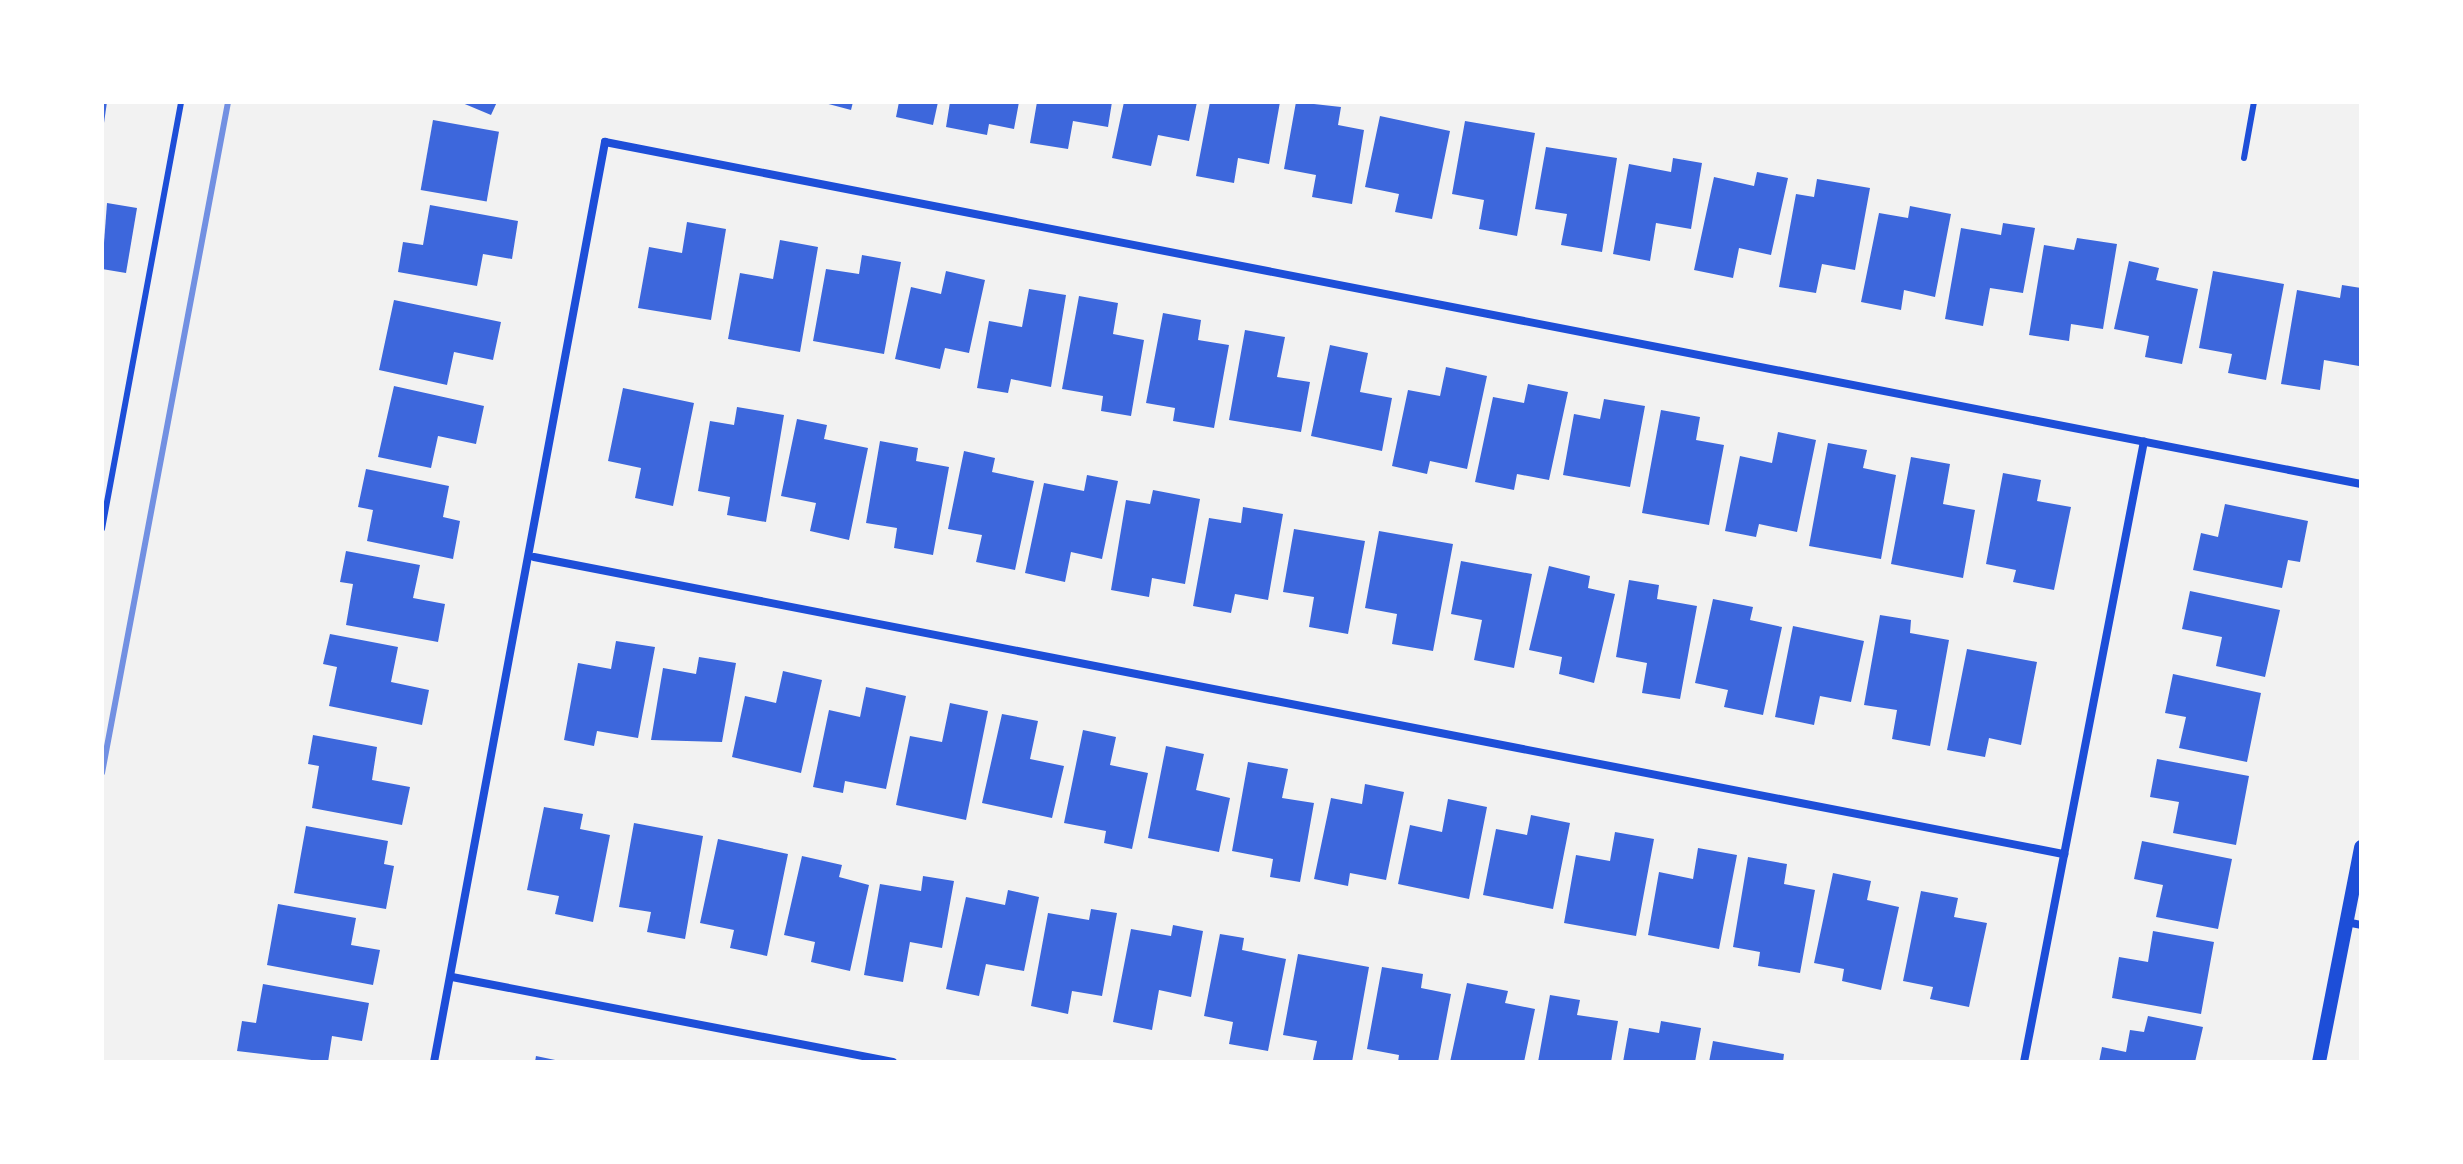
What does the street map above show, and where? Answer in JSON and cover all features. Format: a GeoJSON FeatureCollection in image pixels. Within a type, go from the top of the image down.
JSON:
{"type":"FeatureCollection","features":[{"type":"Feature","properties":{"kind":"street"},"geometry":{"type":"LineString","coordinates":[[434,1062],[534,557],[605,142],[2361,484]]}},
{"type":"Feature","properties":{"kind":"street"},"geometry":{"type":"LineString","coordinates":[[2024,1062],[2144,441]]}},
{"type":"Feature","properties":{"kind":"street"},"geometry":{"type":"LineString","coordinates":[[534,557],[2064,854]]}},
{"type":"Feature","properties":{"kind":"street"},"geometry":{"type":"LineString","coordinates":[[2319,1062],[2354,924],[2361,847]]}},
{"type":"Feature","properties":{"kind":"street"},"geometry":{"type":"LineString","coordinates":[[452,977],[893,1062]]}},
{"type":"Feature","properties":{"kind":"lane"},"geometry":{"type":"LineString","coordinates":[[102,529],[181,102]]}},
{"type":"Feature","properties":{"kind":"lane"},"geometry":{"type":"LineString","coordinates":[[2244,158],[2254,102]]}},
{"type":"Feature","properties":{"kind":"building"},"geometry":{"type":"Polygon","coordinates":[[[102,102],[107,102],[104,123],[102,123],[102,102]]]}},
{"type":"Feature","properties":{"kind":"building"},"geometry":{"type":"Polygon","coordinates":[[[460,102],[497,102],[491,115],[460,102]]]}},
{"type":"Feature","properties":{"kind":"building"},"geometry":{"type":"Polygon","coordinates":[[[821,102],[853,102],[851,110],[821,102]]]}},
{"type":"Feature","properties":{"kind":"building"},"geometry":{"type":"Polygon","coordinates":[[[899,102],[938,102],[933,125],[896,117],[899,102]]]}},
{"type":"Feature","properties":{"kind":"building"},"geometry":{"type":"Polygon","coordinates":[[[950,102],[1019,102],[1014,129],[989,124],[987,135],[946,127],[950,102]]]}},
{"type":"Feature","properties":{"kind":"building"},"geometry":{"type":"Polygon","coordinates":[[[1037,102],[1112,102],[1108,127],[1073,121],[1068,149],[1030,143],[1037,102]]]}},
{"type":"Feature","properties":{"kind":"building"},"geometry":{"type":"Polygon","coordinates":[[[1124,102],[1197,102],[1189,141],[1158,135],[1151,166],[1112,158],[1124,102]]]}},
{"type":"Feature","properties":{"kind":"building"},"geometry":{"type":"Polygon","coordinates":[[[1210,102],[1280,102],[1269,164],[1238,158],[1234,183],[1196,176],[1210,102]]]}},
{"type":"Feature","properties":{"kind":"building"},"geometry":{"type":"Polygon","coordinates":[[[1296,102],[1341,107],[1338,125],[1364,130],[1352,204],[1312,197],[1316,175],[1284,169],[1296,102]]]}},
{"type":"Feature","properties":{"kind":"building"},"geometry":{"type":"Polygon","coordinates":[[[1380,116],[1450,131],[1432,219],[1395,212],[1399,194],[1365,187],[1380,116]]]}},
{"type":"Feature","properties":{"kind":"building"},"geometry":{"type":"Polygon","coordinates":[[[433,120],[499,132],[487,202],[421,190],[433,120]]]}},
{"type":"Feature","properties":{"kind":"building"},"geometry":{"type":"Polygon","coordinates":[[[1465,121],[1535,133],[1517,236],[1479,229],[1484,200],[1452,194],[1465,121]]]}},
{"type":"Feature","properties":{"kind":"building"},"geometry":{"type":"Polygon","coordinates":[[[1546,147],[1617,158],[1602,252],[1561,245],[1567,214],[1535,209],[1546,147]]]}},
{"type":"Feature","properties":{"kind":"building"},"geometry":{"type":"Polygon","coordinates":[[[1673,158],[1702,163],[1691,229],[1656,223],[1650,261],[1613,254],[1629,164],[1671,172],[1673,158]]]}},
{"type":"Feature","properties":{"kind":"building"},"geometry":{"type":"Polygon","coordinates":[[[1757,172],[1788,178],[1771,255],[1739,248],[1733,278],[1694,270],[1714,177],[1754,186],[1757,172]]]}},
{"type":"Feature","properties":{"kind":"building"},"geometry":{"type":"Polygon","coordinates":[[[1817,179],[1870,188],[1855,270],[1822,264],[1816,293],[1779,287],[1796,194],[1814,197],[1817,179]]]}},
{"type":"Feature","properties":{"kind":"building"},"geometry":{"type":"Polygon","coordinates":[[[107,203],[137,208],[126,273],[102,269],[107,203]]]}},
{"type":"Feature","properties":{"kind":"building"},"geometry":{"type":"Polygon","coordinates":[[[430,205],[518,221],[512,259],[483,254],[477,286],[398,272],[403,242],[423,245],[430,205]]]}},
{"type":"Feature","properties":{"kind":"building"},"geometry":{"type":"Polygon","coordinates":[[[1910,206],[1951,214],[1935,297],[1904,290],[1901,310],[1861,302],[1879,213],[1908,218],[1910,206]]]}},
{"type":"Feature","properties":{"kind":"building"},"geometry":{"type":"Polygon","coordinates":[[[687,222],[726,229],[711,320],[638,308],[649,247],[682,253],[687,222]]]}},
{"type":"Feature","properties":{"kind":"building"},"geometry":{"type":"Polygon","coordinates":[[[2003,223],[2035,228],[2023,293],[1990,288],[1983,326],[1945,319],[1961,228],[2001,235],[2003,223]]]}},
{"type":"Feature","properties":{"kind":"building"},"geometry":{"type":"Polygon","coordinates":[[[2077,238],[2117,244],[2103,329],[2071,324],[2069,341],[2029,335],[2044,245],[2074,250],[2077,238]]]}},
{"type":"Feature","properties":{"kind":"building"},"geometry":{"type":"Polygon","coordinates":[[[780,240],[818,247],[800,352],[728,339],[740,273],[773,279],[780,240]]]}},
{"type":"Feature","properties":{"kind":"building"},"geometry":{"type":"Polygon","coordinates":[[[862,255],[901,262],[884,354],[813,341],[826,269],[859,274],[862,255]]]}},
{"type":"Feature","properties":{"kind":"building"},"geometry":{"type":"Polygon","coordinates":[[[2129,261],[2159,268],[2156,280],[2198,289],[2182,364],[2145,357],[2149,336],[2114,329],[2129,261]]]}},
{"type":"Feature","properties":{"kind":"building"},"geometry":{"type":"Polygon","coordinates":[[[946,271],[985,280],[969,353],[945,348],[940,369],[895,359],[911,287],[941,294],[946,271]]]}},
{"type":"Feature","properties":{"kind":"building"},"geometry":{"type":"Polygon","coordinates":[[[2213,271],[2284,284],[2266,380],[2228,373],[2232,354],[2199,348],[2213,271]]]}},
{"type":"Feature","properties":{"kind":"building"},"geometry":{"type":"Polygon","coordinates":[[[2342,285],[2361,288],[2359,366],[2324,360],[2320,390],[2281,384],[2297,290],[2340,298],[2342,285]]]}},
{"type":"Feature","properties":{"kind":"building"},"geometry":{"type":"Polygon","coordinates":[[[1029,289],[1066,295],[1051,387],[1011,379],[1008,393],[977,388],[989,321],[1022,327],[1029,289]]]}},
{"type":"Feature","properties":{"kind":"building"},"geometry":{"type":"Polygon","coordinates":[[[1079,296],[1118,303],[1113,334],[1144,340],[1131,416],[1101,411],[1103,396],[1062,389],[1079,296]]]}},
{"type":"Feature","properties":{"kind":"building"},"geometry":{"type":"Polygon","coordinates":[[[394,300],[501,322],[493,360],[454,352],[447,385],[379,370],[394,300]]]}},
{"type":"Feature","properties":{"kind":"building"},"geometry":{"type":"Polygon","coordinates":[[[1163,313],[1201,320],[1198,340],[1229,345],[1214,428],[1173,421],[1175,408],[1146,403],[1163,313]]]}},
{"type":"Feature","properties":{"kind":"building"},"geometry":{"type":"Polygon","coordinates":[[[1245,330],[1285,337],[1277,377],[1310,382],[1301,432],[1229,420],[1245,330]]]}},
{"type":"Feature","properties":{"kind":"building"},"geometry":{"type":"Polygon","coordinates":[[[1330,345],[1368,353],[1360,392],[1392,398],[1382,451],[1311,436],[1330,345]]]}},
{"type":"Feature","properties":{"kind":"building"},"geometry":{"type":"Polygon","coordinates":[[[1446,367],[1487,376],[1467,469],[1430,461],[1427,474],[1392,466],[1408,390],[1440,396],[1446,367]]]}},
{"type":"Feature","properties":{"kind":"building"},"geometry":{"type":"Polygon","coordinates":[[[1528,384],[1568,392],[1549,480],[1517,474],[1514,490],[1475,482],[1493,397],[1524,403],[1528,384]]]}},
{"type":"Feature","properties":{"kind":"building"},"geometry":{"type":"Polygon","coordinates":[[[394,386],[484,406],[476,444],[438,436],[431,468],[378,457],[394,386]]]}},
{"type":"Feature","properties":{"kind":"building"},"geometry":{"type":"Polygon","coordinates":[[[623,388],[694,403],[673,506],[635,498],[641,468],[608,461],[623,388]]]}},
{"type":"Feature","properties":{"kind":"building"},"geometry":{"type":"Polygon","coordinates":[[[1604,399],[1645,406],[1630,487],[1563,475],[1574,414],[1600,419],[1604,399]]]}},
{"type":"Feature","properties":{"kind":"building"},"geometry":{"type":"Polygon","coordinates":[[[737,407],[784,415],[766,522],[727,515],[730,497],[698,491],[710,421],[734,425],[737,407]]]}},
{"type":"Feature","properties":{"kind":"building"},"geometry":{"type":"Polygon","coordinates":[[[1661,410],[1700,417],[1696,440],[1724,445],[1709,525],[1642,513],[1661,410]]]}},
{"type":"Feature","properties":{"kind":"building"},"geometry":{"type":"Polygon","coordinates":[[[797,419],[827,425],[824,439],[868,448],[849,540],[810,531],[816,503],[781,496],[797,419]]]}},
{"type":"Feature","properties":{"kind":"building"},"geometry":{"type":"Polygon","coordinates":[[[1778,432],[1816,440],[1797,532],[1759,524],[1756,537],[1725,531],[1740,456],[1772,463],[1778,432]]]}},
{"type":"Feature","properties":{"kind":"building"},"geometry":{"type":"Polygon","coordinates":[[[880,441],[918,448],[916,461],[949,467],[933,555],[894,548],[897,528],[866,523],[880,441]]]}},
{"type":"Feature","properties":{"kind":"building"},"geometry":{"type":"Polygon","coordinates":[[[1828,443],[1867,450],[1863,468],[1896,475],[1881,559],[1809,546],[1828,443]]]}},
{"type":"Feature","properties":{"kind":"building"},"geometry":{"type":"Polygon","coordinates":[[[964,451],[995,458],[992,472],[1034,481],[1015,570],[976,562],[982,535],[948,529],[964,451]]]}},
{"type":"Feature","properties":{"kind":"building"},"geometry":{"type":"Polygon","coordinates":[[[1911,457],[1950,464],[1943,504],[1975,510],[1963,578],[1891,564],[1911,457]]]}},
{"type":"Feature","properties":{"kind":"building"},"geometry":{"type":"Polygon","coordinates":[[[366,469],[449,486],[443,517],[460,521],[453,559],[367,541],[373,510],[358,507],[366,469]]]}},
{"type":"Feature","properties":{"kind":"building"},"geometry":{"type":"Polygon","coordinates":[[[2003,473],[2041,480],[2037,501],[2071,507],[2054,590],[2013,582],[2016,570],[1986,564],[2003,473]]]}},
{"type":"Feature","properties":{"kind":"building"},"geometry":{"type":"Polygon","coordinates":[[[1087,475],[1118,481],[1102,559],[1071,552],[1065,582],[1025,573],[1044,483],[1084,491],[1087,475]]]}},
{"type":"Feature","properties":{"kind":"building"},"geometry":{"type":"Polygon","coordinates":[[[1153,490],[1200,499],[1185,584],[1152,578],[1149,597],[1111,590],[1126,500],[1150,504],[1153,490]]]}},
{"type":"Feature","properties":{"kind":"building"},"geometry":{"type":"Polygon","coordinates":[[[2225,504],[2308,521],[2300,562],[2288,560],[2282,588],[2193,570],[2201,533],[2218,537],[2225,504]]]}},
{"type":"Feature","properties":{"kind":"building"},"geometry":{"type":"Polygon","coordinates":[[[1243,507],[1283,514],[1268,600],[1235,594],[1231,613],[1193,606],[1209,518],[1241,523],[1243,507]]]}},
{"type":"Feature","properties":{"kind":"building"},"geometry":{"type":"Polygon","coordinates":[[[1294,529],[1365,541],[1348,634],[1309,627],[1314,597],[1283,592],[1294,529]]]}},
{"type":"Feature","properties":{"kind":"building"},"geometry":{"type":"Polygon","coordinates":[[[1379,531],[1453,544],[1433,651],[1392,644],[1397,614],[1365,608],[1379,531]]]}},
{"type":"Feature","properties":{"kind":"building"},"geometry":{"type":"Polygon","coordinates":[[[346,551],[420,565],[413,598],[445,604],[438,642],[346,625],[353,584],[340,582],[346,551]]]}},
{"type":"Feature","properties":{"kind":"building"},"geometry":{"type":"Polygon","coordinates":[[[1461,561],[1532,574],[1514,668],[1474,660],[1482,620],[1451,614],[1461,561]]]}},
{"type":"Feature","properties":{"kind":"building"},"geometry":{"type":"Polygon","coordinates":[[[1549,566],[1590,576],[1588,588],[1615,594],[1594,683],[1559,674],[1562,657],[1529,650],[1549,566]]]}},
{"type":"Feature","properties":{"kind":"building"},"geometry":{"type":"Polygon","coordinates":[[[1629,580],[1659,585],[1657,599],[1697,606],[1680,699],[1642,693],[1647,663],[1616,657],[1629,580]]]}},
{"type":"Feature","properties":{"kind":"building"},"geometry":{"type":"Polygon","coordinates":[[[2190,591],[2280,610],[2265,677],[2216,666],[2222,637],[2182,629],[2190,591]]]}},
{"type":"Feature","properties":{"kind":"building"},"geometry":{"type":"Polygon","coordinates":[[[1713,599],[1753,607],[1750,620],[1782,627],[1763,715],[1724,707],[1728,690],[1695,683],[1713,599]]]}},
{"type":"Feature","properties":{"kind":"building"},"geometry":{"type":"Polygon","coordinates":[[[1880,615],[1911,620],[1910,633],[1949,640],[1930,746],[1892,739],[1897,710],[1864,705],[1880,615]]]}},
{"type":"Feature","properties":{"kind":"building"},"geometry":{"type":"Polygon","coordinates":[[[1793,626],[1864,641],[1851,702],[1820,696],[1814,725],[1775,717],[1793,626]]]}},
{"type":"Feature","properties":{"kind":"building"},"geometry":{"type":"Polygon","coordinates":[[[330,634],[398,647],[391,682],[429,690],[422,725],[329,706],[337,667],[323,664],[330,634]]]}},
{"type":"Feature","properties":{"kind":"building"},"geometry":{"type":"Polygon","coordinates":[[[616,641],[655,647],[638,738],[597,731],[594,746],[564,740],[578,663],[611,669],[616,641]]]}},
{"type":"Feature","properties":{"kind":"building"},"geometry":{"type":"Polygon","coordinates":[[[1967,649],[2037,662],[2021,745],[1989,738],[1985,757],[1947,750],[1967,649]]]}},
{"type":"Feature","properties":{"kind":"building"},"geometry":{"type":"Polygon","coordinates":[[[699,657],[736,663],[722,742],[651,740],[663,668],[696,674],[699,657]]]}},
{"type":"Feature","properties":{"kind":"building"},"geometry":{"type":"Polygon","coordinates":[[[783,671],[822,680],[801,773],[732,757],[745,696],[776,703],[783,671]]]}},
{"type":"Feature","properties":{"kind":"building"},"geometry":{"type":"Polygon","coordinates":[[[2173,674],[2261,693],[2247,762],[2179,748],[2186,717],[2165,713],[2173,674]]]}},
{"type":"Feature","properties":{"kind":"building"},"geometry":{"type":"Polygon","coordinates":[[[866,687],[906,696],[886,789],[845,781],[843,793],[813,787],[829,710],[860,717],[866,687]]]}},
{"type":"Feature","properties":{"kind":"building"},"geometry":{"type":"Polygon","coordinates":[[[950,703],[988,711],[966,820],[896,805],[910,736],[942,742],[950,703]]]}},
{"type":"Feature","properties":{"kind":"building"},"geometry":{"type":"Polygon","coordinates":[[[1002,714],[1038,721],[1030,759],[1064,766],[1052,818],[982,803],[1002,714]]]}},
{"type":"Feature","properties":{"kind":"building"},"geometry":{"type":"Polygon","coordinates":[[[1083,730],[1116,737],[1110,765],[1148,773],[1132,849],[1104,843],[1106,831],[1064,823],[1083,730]]]}},
{"type":"Feature","properties":{"kind":"building"},"geometry":{"type":"Polygon","coordinates":[[[313,735],[377,747],[372,780],[410,787],[402,825],[312,808],[319,766],[308,764],[313,735]]]}},
{"type":"Feature","properties":{"kind":"building"},"geometry":{"type":"Polygon","coordinates":[[[1166,746],[1204,754],[1196,790],[1230,798],[1219,852],[1148,838],[1166,746]]]}},
{"type":"Feature","properties":{"kind":"building"},"geometry":{"type":"Polygon","coordinates":[[[2157,759],[2249,776],[2236,845],[2173,833],[2179,802],[2150,797],[2157,759]]]}},
{"type":"Feature","properties":{"kind":"building"},"geometry":{"type":"Polygon","coordinates":[[[1248,762],[1288,769],[1282,798],[1314,803],[1300,882],[1270,877],[1273,859],[1232,851],[1248,762]]]}},
{"type":"Feature","properties":{"kind":"building"},"geometry":{"type":"Polygon","coordinates":[[[1365,784],[1404,792],[1386,880],[1350,873],[1348,886],[1314,879],[1331,798],[1362,804],[1365,784]]]}},
{"type":"Feature","properties":{"kind":"building"},"geometry":{"type":"Polygon","coordinates":[[[1448,799],[1487,807],[1469,899],[1398,884],[1410,825],[1442,832],[1448,799]]]}},
{"type":"Feature","properties":{"kind":"building"},"geometry":{"type":"Polygon","coordinates":[[[544,807],[583,814],[580,829],[610,835],[593,922],[555,914],[559,896],[527,890],[544,807]]]}},
{"type":"Feature","properties":{"kind":"building"},"geometry":{"type":"Polygon","coordinates":[[[1531,815],[1570,823],[1553,909],[1483,895],[1496,829],[1527,835],[1531,815]]]}},
{"type":"Feature","properties":{"kind":"building"},"geometry":{"type":"Polygon","coordinates":[[[634,823],[703,836],[685,939],[647,932],[651,912],[619,907],[634,823]]]}},
{"type":"Feature","properties":{"kind":"building"},"geometry":{"type":"Polygon","coordinates":[[[306,826],[388,841],[384,864],[394,866],[386,909],[294,893],[306,826]]]}},
{"type":"Feature","properties":{"kind":"building"},"geometry":{"type":"Polygon","coordinates":[[[1615,832],[1654,839],[1636,936],[1564,923],[1576,855],[1610,861],[1615,832]]]}},
{"type":"Feature","properties":{"kind":"building"},"geometry":{"type":"Polygon","coordinates":[[[718,839],[788,854],[767,956],[730,948],[734,930],[700,923],[718,839]]]}},
{"type":"Feature","properties":{"kind":"building"},"geometry":{"type":"Polygon","coordinates":[[[2142,841],[2232,859],[2218,929],[2156,917],[2163,885],[2134,879],[2142,841]]]}},
{"type":"Feature","properties":{"kind":"building"},"geometry":{"type":"Polygon","coordinates":[[[1698,848],[1737,855],[1719,949],[1648,935],[1659,872],[1693,879],[1698,848]]]}},
{"type":"Feature","properties":{"kind":"building"},"geometry":{"type":"Polygon","coordinates":[[[802,856],[842,865],[839,877],[869,885],[850,971],[811,962],[815,942],[784,935],[802,856]]]}},
{"type":"Feature","properties":{"kind":"building"},"geometry":{"type":"Polygon","coordinates":[[[1748,857],[1787,864],[1784,884],[1815,890],[1800,973],[1758,966],[1760,952],[1733,947],[1748,857]]]}},
{"type":"Feature","properties":{"kind":"building"},"geometry":{"type":"Polygon","coordinates":[[[1833,873],[1871,881],[1867,900],[1899,907],[1881,990],[1842,981],[1844,969],[1814,963],[1833,873]]]}},
{"type":"Feature","properties":{"kind":"building"},"geometry":{"type":"Polygon","coordinates":[[[923,876],[954,881],[942,948],[910,942],[903,982],[864,975],[880,884],[921,891],[923,876]]]}},
{"type":"Feature","properties":{"kind":"building"},"geometry":{"type":"Polygon","coordinates":[[[1008,890],[1039,897],[1024,971],[986,964],[979,996],[946,989],[966,897],[1005,905],[1008,890]]]}},
{"type":"Feature","properties":{"kind":"building"},"geometry":{"type":"Polygon","coordinates":[[[1921,891],[1958,898],[1954,917],[1987,923],[1969,1007],[1930,999],[1933,987],[1903,981],[1921,891]]]}},
{"type":"Feature","properties":{"kind":"building"},"geometry":{"type":"Polygon","coordinates":[[[278,904],[356,918],[351,945],[380,950],[373,985],[267,965],[278,904]]]}},
{"type":"Feature","properties":{"kind":"building"},"geometry":{"type":"Polygon","coordinates":[[[1091,909],[1117,913],[1102,996],[1072,991],[1068,1014],[1031,1006],[1048,913],[1089,920],[1091,909]]]}},
{"type":"Feature","properties":{"kind":"building"},"geometry":{"type":"Polygon","coordinates":[[[1173,925],[1203,931],[1191,997],[1159,990],[1152,1030],[1113,1022],[1131,929],[1171,936],[1173,925]]]}},
{"type":"Feature","properties":{"kind":"building"},"geometry":{"type":"Polygon","coordinates":[[[2153,931],[2214,942],[2201,1014],[2112,998],[2119,957],[2148,962],[2153,931]]]}},
{"type":"Feature","properties":{"kind":"building"},"geometry":{"type":"Polygon","coordinates":[[[1220,934],[1244,938],[1242,950],[1286,959],[1268,1051],[1229,1044],[1233,1022],[1204,1016],[1220,934]]]}},
{"type":"Feature","properties":{"kind":"building"},"geometry":{"type":"Polygon","coordinates":[[[1298,954],[1369,967],[1352,1062],[1313,1060],[1317,1041],[1283,1035],[1298,954]]]}},
{"type":"Feature","properties":{"kind":"building"},"geometry":{"type":"Polygon","coordinates":[[[1382,967],[1423,974],[1421,988],[1451,994],[1438,1062],[1398,1062],[1399,1055],[1367,1049],[1382,967]]]}},
{"type":"Feature","properties":{"kind":"building"},"geometry":{"type":"Polygon","coordinates":[[[1467,983],[1508,991],[1505,1003],[1535,1009],[1524,1062],[1450,1062],[1467,983]]]}},
{"type":"Feature","properties":{"kind":"building"},"geometry":{"type":"Polygon","coordinates":[[[263,984],[369,1003],[362,1041],[332,1036],[328,1062],[237,1051],[242,1021],[256,1023],[263,984]]]}},
{"type":"Feature","properties":{"kind":"building"},"geometry":{"type":"Polygon","coordinates":[[[1550,995],[1580,1000],[1577,1015],[1618,1021],[1611,1062],[1538,1062],[1550,995]]]}},
{"type":"Feature","properties":{"kind":"building"},"geometry":{"type":"Polygon","coordinates":[[[2148,1016],[2203,1027],[2195,1062],[2099,1062],[2102,1047],[2126,1052],[2130,1030],[2144,1032],[2148,1016]]]}},
{"type":"Feature","properties":{"kind":"building"},"geometry":{"type":"Polygon","coordinates":[[[1661,1021],[1701,1028],[1695,1062],[1623,1062],[1629,1028],[1659,1033],[1661,1021]]]}},
{"type":"Feature","properties":{"kind":"building"},"geometry":{"type":"Polygon","coordinates":[[[1713,1041],[1784,1054],[1783,1062],[1709,1062],[1713,1041]]]}},
{"type":"Feature","properties":{"kind":"building"},"geometry":{"type":"Polygon","coordinates":[[[536,1056],[560,1061],[560,1062],[535,1062],[536,1056]]]}},
{"type":"Feature","properties":{"kind":"railway"},"geometry":{"type":"LineString","coordinates":[[102,773],[228,102]]}}]}
